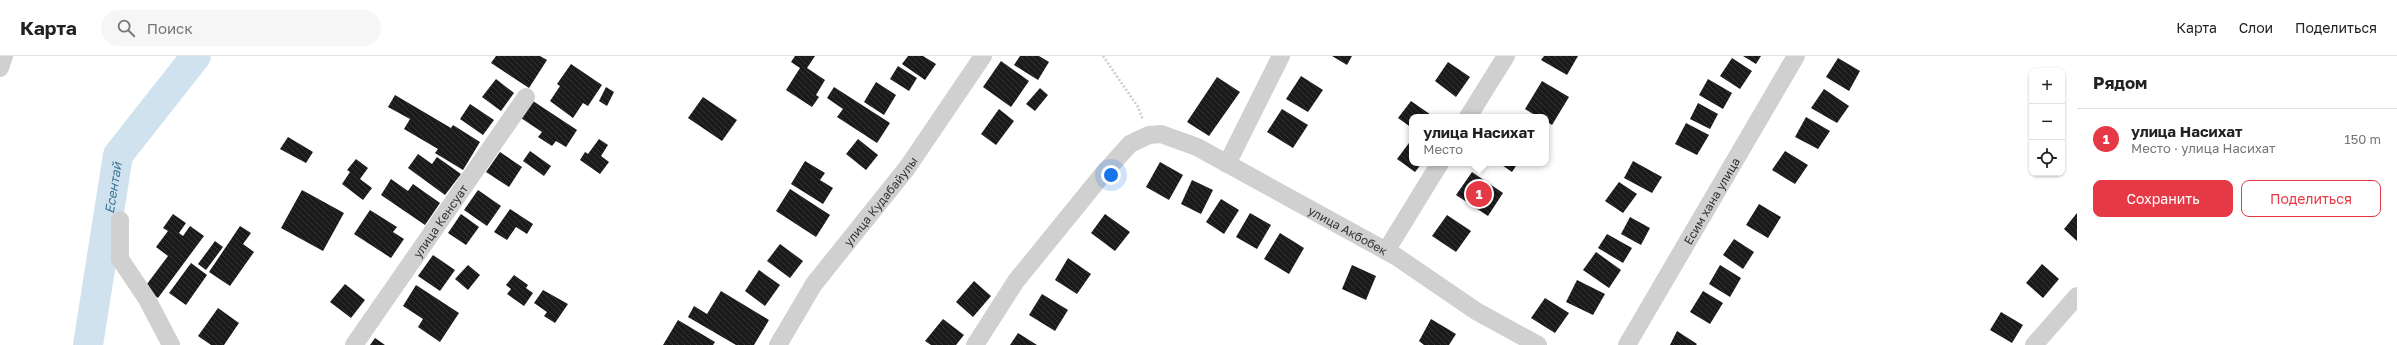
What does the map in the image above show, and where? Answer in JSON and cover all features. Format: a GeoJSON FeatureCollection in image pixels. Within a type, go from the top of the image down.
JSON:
{"type":"FeatureCollection","features":[{"type":"Feature","properties":{"kind":"street"},"geometry":{"type":"LineString","coordinates":[[0,68],[4,56]]}},
{"type":"Feature","properties":{"kind":"street","name":"улица Кудабайулы"},"geometry":{"type":"LineString","coordinates":[[778,345],[814,284],[907,168],[983,56]]}},
{"type":"Feature","properties":{"kind":"street"},"geometry":{"type":"LineString","coordinates":[[1227,164],[1282,56]]}},
{"type":"Feature","properties":{"kind":"street"},"geometry":{"type":"LineString","coordinates":[[1470,114],[1506,56]]}},
{"type":"Feature","properties":{"kind":"street","name":"Есим хана улица"},"geometry":{"type":"LineString","coordinates":[[1628,345],[1796,56]]}},
{"type":"Feature","properties":{"kind":"street","name":"улица Кенсуат"},"geometry":{"type":"LineString","coordinates":[[354,345],[526,96]]}},
{"type":"Feature","properties":{"kind":"street","name":"улица Акбобек"},"geometry":{"type":"LineString","coordinates":[[1149,135],[1161,134],[1197,147],[1386,251],[1476,312],[1538,345]]}},
{"type":"Feature","properties":{"kind":"street"},"geometry":{"type":"LineString","coordinates":[[974,345],[1016,282],[1103,174],[1130,144],[1149,135]]}},
{"type":"Feature","properties":{"kind":"street"},"geometry":{"type":"LineString","coordinates":[[1386,251],[1438,166]]}},
{"type":"Feature","properties":{"kind":"street"},"geometry":{"type":"LineString","coordinates":[[120,220],[120,259],[147,300],[171,345]]}},
{"type":"Feature","properties":{"kind":"street"},"geometry":{"type":"LineString","coordinates":[[2034,345],[2077,296]]}},
{"type":"Feature","properties":{"kind":"path"},"geometry":{"type":"LineString","coordinates":[[1103,56],[1138,107],[1149,135]]}},
{"type":"Feature","properties":{"kind":"building"},"geometry":{"type":"Polygon","coordinates":[[[496,56],[540,56],[547,60],[529,88],[491,63],[496,56]]]}},
{"type":"Feature","properties":{"kind":"building"},"geometry":{"type":"Polygon","coordinates":[[[795,56],[815,56],[807,68],[825,80],[816,95],[819,97],[812,107],[786,90],[800,68],[791,62],[795,56]]]}},
{"type":"Feature","properties":{"kind":"building"},"geometry":{"type":"Polygon","coordinates":[[[908,56],[923,56],[936,64],[925,80],[902,64],[908,56]]]}},
{"type":"Feature","properties":{"kind":"building"},"geometry":{"type":"Polygon","coordinates":[[[1020,56],[1039,56],[1049,62],[1038,80],[1014,65],[1020,56]]]}},
{"type":"Feature","properties":{"kind":"building"},"geometry":{"type":"Polygon","coordinates":[[[1332,56],[1352,56],[1347,65],[1332,56]]]}},
{"type":"Feature","properties":{"kind":"building"},"geometry":{"type":"Polygon","coordinates":[[[1544,56],[1578,56],[1567,75],[1541,60],[1544,56]]]}},
{"type":"Feature","properties":{"kind":"building"},"geometry":{"type":"Polygon","coordinates":[[[1743,56],[1761,56],[1756,64],[1743,56]]]}},
{"type":"Feature","properties":{"kind":"building"},"geometry":{"type":"Polygon","coordinates":[[[1732,58],[1752,71],[1740,89],[1720,76],[1732,58]]]}},
{"type":"Feature","properties":{"kind":"building"},"geometry":{"type":"Polygon","coordinates":[[[1838,58],[1860,71],[1849,91],[1826,77],[1838,58]]]}},
{"type":"Feature","properties":{"kind":"building"},"geometry":{"type":"Polygon","coordinates":[[[1001,61],[1029,81],[1011,107],[983,87],[1001,61]]]}},
{"type":"Feature","properties":{"kind":"building"},"geometry":{"type":"Polygon","coordinates":[[[1448,62],[1470,77],[1456,97],[1435,81],[1448,62]]]}},
{"type":"Feature","properties":{"kind":"building"},"geometry":{"type":"Polygon","coordinates":[[[571,64],[602,85],[588,106],[583,103],[573,118],[550,101],[560,86],[557,84],[571,64]]]}},
{"type":"Feature","properties":{"kind":"building"},"geometry":{"type":"Polygon","coordinates":[[[898,66],[917,78],[909,91],[890,79],[898,66]]]}},
{"type":"Feature","properties":{"kind":"building"},"geometry":{"type":"Polygon","coordinates":[[[1301,76],[1323,90],[1308,112],[1286,99],[1301,76]]]}},
{"type":"Feature","properties":{"kind":"building"},"geometry":{"type":"Polygon","coordinates":[[[1217,77],[1240,92],[1209,136],[1187,122],[1217,77]]]}},
{"type":"Feature","properties":{"kind":"building"},"geometry":{"type":"Polygon","coordinates":[[[496,79],[514,93],[501,111],[482,97],[496,79]]]}},
{"type":"Feature","properties":{"kind":"building"},"geometry":{"type":"Polygon","coordinates":[[[1708,79],[1732,93],[1723,109],[1699,95],[1708,79]]]}},
{"type":"Feature","properties":{"kind":"building"},"geometry":{"type":"Polygon","coordinates":[[[1542,81],[1569,97],[1552,125],[1549,123],[1549,114],[1533,114],[1525,109],[1542,81]]]}},
{"type":"Feature","properties":{"kind":"building"},"geometry":{"type":"Polygon","coordinates":[[[876,82],[896,95],[884,115],[864,102],[876,82]]]}},
{"type":"Feature","properties":{"kind":"building"},"geometry":{"type":"Polygon","coordinates":[[[606,87],[614,92],[607,106],[599,101],[606,87]]]}},
{"type":"Feature","properties":{"kind":"building"},"geometry":{"type":"Polygon","coordinates":[[[834,87],[890,123],[877,143],[837,117],[843,109],[827,98],[834,87]]]}},
{"type":"Feature","properties":{"kind":"building"},"geometry":{"type":"Polygon","coordinates":[[[1040,88],[1048,95],[1035,111],[1026,104],[1040,88]]]}},
{"type":"Feature","properties":{"kind":"building"},"geometry":{"type":"Polygon","coordinates":[[[1824,89],[1849,106],[1837,123],[1811,108],[1824,89]]]}},
{"type":"Feature","properties":{"kind":"building"},"geometry":{"type":"Polygon","coordinates":[[[395,95],[451,128],[453,125],[480,142],[463,170],[435,153],[438,149],[404,129],[410,119],[388,107],[395,95]]]}},
{"type":"Feature","properties":{"kind":"building"},"geometry":{"type":"Polygon","coordinates":[[[703,97],[737,120],[722,141],[688,118],[703,97]]]}},
{"type":"Feature","properties":{"kind":"building"},"geometry":{"type":"Polygon","coordinates":[[[533,101],[577,130],[566,147],[556,141],[552,146],[538,137],[542,132],[521,118],[533,101]]]}},
{"type":"Feature","properties":{"kind":"building"},"geometry":{"type":"Polygon","coordinates":[[[1411,101],[1430,114],[1409,114],[1409,126],[1398,118],[1411,101]]]}},
{"type":"Feature","properties":{"kind":"building"},"geometry":{"type":"Polygon","coordinates":[[[1698,103],[1718,114],[1710,129],[1690,119],[1698,103]]]}},
{"type":"Feature","properties":{"kind":"building"},"geometry":{"type":"Polygon","coordinates":[[[470,104],[494,120],[483,135],[460,119],[470,104]]]}},
{"type":"Feature","properties":{"kind":"building"},"geometry":{"type":"Polygon","coordinates":[[[999,109],[1014,121],[996,145],[981,134],[999,109]]]}},
{"type":"Feature","properties":{"kind":"building"},"geometry":{"type":"Polygon","coordinates":[[[1282,109],[1308,125],[1293,148],[1267,132],[1282,109]]]}},
{"type":"Feature","properties":{"kind":"building"},"geometry":{"type":"Polygon","coordinates":[[[1806,117],[1830,131],[1818,149],[1795,137],[1806,117]]]}},
{"type":"Feature","properties":{"kind":"building"},"geometry":{"type":"Polygon","coordinates":[[[1686,123],[1709,135],[1697,155],[1675,144],[1686,123]]]}},
{"type":"Feature","properties":{"kind":"building"},"geometry":{"type":"Polygon","coordinates":[[[288,137],[313,152],[306,163],[280,149],[288,137]]]}},
{"type":"Feature","properties":{"kind":"building"},"geometry":{"type":"Polygon","coordinates":[[[599,139],[608,145],[601,156],[609,162],[600,174],[580,160],[585,152],[588,154],[599,139]]]}},
{"type":"Feature","properties":{"kind":"building"},"geometry":{"type":"Polygon","coordinates":[[[858,139],[878,155],[866,170],[846,154],[858,139]]]}},
{"type":"Feature","properties":{"kind":"building"},"geometry":{"type":"Polygon","coordinates":[[[1409,143],[1409,166],[1420,166],[1415,172],[1397,159],[1409,143]]]}},
{"type":"Feature","properties":{"kind":"building"},"geometry":{"type":"Polygon","coordinates":[[[530,151],[551,166],[544,176],[523,161],[530,151]]]}},
{"type":"Feature","properties":{"kind":"building"},"geometry":{"type":"Polygon","coordinates":[[[1785,151],[1808,165],[1795,184],[1772,170],[1785,151]]]}},
{"type":"Feature","properties":{"kind":"building"},"geometry":{"type":"Polygon","coordinates":[[[500,152],[522,167],[509,187],[486,172],[500,152]]]}},
{"type":"Feature","properties":{"kind":"building"},"geometry":{"type":"Polygon","coordinates":[[[418,154],[432,164],[437,157],[461,174],[445,195],[408,168],[418,154]]]}},
{"type":"Feature","properties":{"kind":"building"},"geometry":{"type":"Polygon","coordinates":[[[356,159],[368,168],[360,179],[372,188],[363,200],[342,184],[350,172],[347,170],[356,159]]]}},
{"type":"Feature","properties":{"kind":"building"},"geometry":{"type":"Polygon","coordinates":[[[805,161],[825,173],[820,180],[833,188],[823,204],[791,184],[805,161]]]}},
{"type":"Feature","properties":{"kind":"building"},"geometry":{"type":"Polygon","coordinates":[[[1633,161],[1662,177],[1652,193],[1624,178],[1633,161]]]}},
{"type":"Feature","properties":{"kind":"building"},"geometry":{"type":"Polygon","coordinates":[[[1160,162],[1183,175],[1169,200],[1146,187],[1160,162]]]}},
{"type":"Feature","properties":{"kind":"building"},"geometry":{"type":"Polygon","coordinates":[[[1503,166],[1516,166],[1512,172],[1503,166]]]}},
{"type":"Feature","properties":{"kind":"building"},"geometry":{"type":"Polygon","coordinates":[[[1472,172],[1503,193],[1488,216],[1456,195],[1472,172]]]}},
{"type":"Feature","properties":{"kind":"building"},"geometry":{"type":"Polygon","coordinates":[[[391,179],[408,191],[413,184],[440,203],[425,225],[381,195],[391,179]]]}},
{"type":"Feature","properties":{"kind":"building"},"geometry":{"type":"Polygon","coordinates":[[[1192,180],[1213,190],[1201,214],[1181,204],[1192,180]]]}},
{"type":"Feature","properties":{"kind":"building"},"geometry":{"type":"Polygon","coordinates":[[[1619,182],[1637,194],[1623,213],[1605,201],[1619,182]]]}},
{"type":"Feature","properties":{"kind":"building"},"geometry":{"type":"Polygon","coordinates":[[[790,189],[830,215],[816,237],[776,211],[790,189]]]}},
{"type":"Feature","properties":{"kind":"building"},"geometry":{"type":"Polygon","coordinates":[[[302,190],[344,213],[323,251],[281,228],[302,190]]]}},
{"type":"Feature","properties":{"kind":"building"},"geometry":{"type":"Polygon","coordinates":[[[478,190],[501,206],[487,226],[464,210],[478,190]]]}},
{"type":"Feature","properties":{"kind":"building"},"geometry":{"type":"Polygon","coordinates":[[[1221,199],[1239,210],[1224,234],[1206,222],[1221,199]]]}},
{"type":"Feature","properties":{"kind":"building"},"geometry":{"type":"Polygon","coordinates":[[[1759,204],[1781,217],[1768,238],[1746,225],[1759,204]]]}},
{"type":"Feature","properties":{"kind":"building"},"geometry":{"type":"Polygon","coordinates":[[[510,209],[533,224],[527,234],[516,227],[507,240],[494,232],[510,209]]]}},
{"type":"Feature","properties":{"kind":"building"},"geometry":{"type":"Polygon","coordinates":[[[370,210],[397,227],[393,232],[404,239],[391,258],[354,234],[370,210]]]}},
{"type":"Feature","properties":{"kind":"building"},"geometry":{"type":"Polygon","coordinates":[[[1250,213],[1271,225],[1257,249],[1236,237],[1250,213]]]}},
{"type":"Feature","properties":{"kind":"building"},"geometry":{"type":"Polygon","coordinates":[[[2077,213],[2077,241],[2064,229],[2077,213]]]}},
{"type":"Feature","properties":{"kind":"building"},"geometry":{"type":"Polygon","coordinates":[[[173,214],[186,223],[179,233],[183,236],[190,226],[204,236],[158,298],[144,288],[168,256],[156,247],[168,231],[163,228],[173,214]]]}},
{"type":"Feature","properties":{"kind":"building"},"geometry":{"type":"Polygon","coordinates":[[[461,214],[479,227],[466,245],[448,233],[461,214]]]}},
{"type":"Feature","properties":{"kind":"building"},"geometry":{"type":"Polygon","coordinates":[[[1105,214],[1130,232],[1115,251],[1091,233],[1105,214]]]}},
{"type":"Feature","properties":{"kind":"building"},"geometry":{"type":"Polygon","coordinates":[[[1447,215],[1471,231],[1456,252],[1432,236],[1447,215]]]}},
{"type":"Feature","properties":{"kind":"building"},"geometry":{"type":"Polygon","coordinates":[[[1630,217],[1650,228],[1641,245],[1621,234],[1630,217]]]}},
{"type":"Feature","properties":{"kind":"building"},"geometry":{"type":"Polygon","coordinates":[[[240,226],[251,233],[243,244],[254,252],[230,286],[209,272],[240,226]]]}},
{"type":"Feature","properties":{"kind":"building"},"geometry":{"type":"Polygon","coordinates":[[[1280,233],[1304,248],[1289,274],[1264,259],[1280,233]]]}},
{"type":"Feature","properties":{"kind":"building"},"geometry":{"type":"Polygon","coordinates":[[[1607,234],[1632,248],[1623,263],[1598,248],[1607,234]]]}},
{"type":"Feature","properties":{"kind":"building"},"geometry":{"type":"Polygon","coordinates":[[[1734,239],[1754,252],[1743,269],[1723,255],[1734,239]]]}},
{"type":"Feature","properties":{"kind":"building"},"geometry":{"type":"Polygon","coordinates":[[[215,241],[223,247],[206,270],[198,264],[215,241]]]}},
{"type":"Feature","properties":{"kind":"building"},"geometry":{"type":"Polygon","coordinates":[[[780,244],[803,261],[790,278],[767,261],[780,244]]]}},
{"type":"Feature","properties":{"kind":"building"},"geometry":{"type":"Polygon","coordinates":[[[1596,252],[1621,270],[1609,288],[1583,270],[1596,252]]]}},
{"type":"Feature","properties":{"kind":"building"},"geometry":{"type":"Polygon","coordinates":[[[433,255],[455,270],[440,291],[418,276],[433,255]]]}},
{"type":"Feature","properties":{"kind":"building"},"geometry":{"type":"Polygon","coordinates":[[[1068,258],[1091,274],[1077,294],[1055,280],[1068,258]]]}},
{"type":"Feature","properties":{"kind":"building"},"geometry":{"type":"Polygon","coordinates":[[[191,263],[207,275],[186,305],[169,293],[191,263]]]}},
{"type":"Feature","properties":{"kind":"building"},"geometry":{"type":"Polygon","coordinates":[[[2042,264],[2059,279],[2043,298],[2026,283],[2042,264]]]}},
{"type":"Feature","properties":{"kind":"building"},"geometry":{"type":"Polygon","coordinates":[[[468,265],[480,275],[468,290],[455,279],[468,265]]]}},
{"type":"Feature","properties":{"kind":"building"},"geometry":{"type":"Polygon","coordinates":[[[1352,265],[1376,276],[1366,300],[1342,289],[1352,265]]]}},
{"type":"Feature","properties":{"kind":"building"},"geometry":{"type":"Polygon","coordinates":[[[1720,265],[1741,278],[1730,297],[1709,284],[1720,265]]]}},
{"type":"Feature","properties":{"kind":"building"},"geometry":{"type":"Polygon","coordinates":[[[759,270],[780,285],[765,306],[745,291],[759,270]]]}},
{"type":"Feature","properties":{"kind":"building"},"geometry":{"type":"Polygon","coordinates":[[[514,275],[528,285],[526,288],[533,293],[524,306],[507,294],[511,289],[506,285],[514,275]]]}},
{"type":"Feature","properties":{"kind":"building"},"geometry":{"type":"Polygon","coordinates":[[[1577,280],[1605,294],[1593,315],[1566,302],[1577,280]]]}},
{"type":"Feature","properties":{"kind":"building"},"geometry":{"type":"Polygon","coordinates":[[[974,281],[991,296],[973,317],[956,302],[974,281]]]}},
{"type":"Feature","properties":{"kind":"building"},"geometry":{"type":"Polygon","coordinates":[[[345,284],[365,300],[351,318],[330,302],[345,284]]]}},
{"type":"Feature","properties":{"kind":"building"},"geometry":{"type":"Polygon","coordinates":[[[416,285],[459,313],[440,342],[418,327],[423,319],[403,306],[416,285]]]}},
{"type":"Feature","properties":{"kind":"building"},"geometry":{"type":"Polygon","coordinates":[[[543,290],[568,304],[555,323],[544,316],[547,312],[534,303],[543,290]]]}},
{"type":"Feature","properties":{"kind":"building"},"geometry":{"type":"Polygon","coordinates":[[[721,291],[769,320],[754,345],[736,345],[688,317],[694,306],[707,314],[721,291]]]}},
{"type":"Feature","properties":{"kind":"building"},"geometry":{"type":"Polygon","coordinates":[[[1703,291],[1723,303],[1710,324],[1690,312],[1703,291]]]}},
{"type":"Feature","properties":{"kind":"building"},"geometry":{"type":"Polygon","coordinates":[[[1042,294],[1068,310],[1055,331],[1029,315],[1042,294]]]}},
{"type":"Feature","properties":{"kind":"building"},"geometry":{"type":"Polygon","coordinates":[[[1545,298],[1569,313],[1555,333],[1531,318],[1545,298]]]}},
{"type":"Feature","properties":{"kind":"building"},"geometry":{"type":"Polygon","coordinates":[[[218,308],[239,323],[224,345],[211,345],[198,336],[218,308]]]}},
{"type":"Feature","properties":{"kind":"building"},"geometry":{"type":"Polygon","coordinates":[[[2001,312],[2023,325],[2012,343],[1990,330],[2001,312]]]}},
{"type":"Feature","properties":{"kind":"building"},"geometry":{"type":"Polygon","coordinates":[[[943,319],[964,335],[956,345],[931,345],[925,341],[943,319]]]}},
{"type":"Feature","properties":{"kind":"building"},"geometry":{"type":"Polygon","coordinates":[[[1431,319],[1456,334],[1449,345],[1424,345],[1419,341],[1431,319]]]}},
{"type":"Feature","properties":{"kind":"building"},"geometry":{"type":"Polygon","coordinates":[[[678,320],[715,342],[713,345],[663,345],[678,320]]]}},
{"type":"Feature","properties":{"kind":"building"},"geometry":{"type":"Polygon","coordinates":[[[1677,331],[1697,344],[1670,345],[1677,331]]]}},
{"type":"Feature","properties":{"kind":"building"},"geometry":{"type":"Polygon","coordinates":[[[1018,333],[1037,345],[1010,345],[1018,333]]]}},
{"type":"Feature","properties":{"kind":"building"},"geometry":{"type":"Polygon","coordinates":[[[375,338],[385,345],[370,345],[375,338]]]}},
{"type":"Feature","properties":{"kind":"waterway","name":"Есентай"},"geometry":{"type":"LineString","coordinates":[[88,345],[118,155],[196,56]]}},
{"type":"Feature","properties":{"kind":"place","name":"улица Насихат"},"geometry":{"type":"Point","coordinates":[1479,194]}}]}
